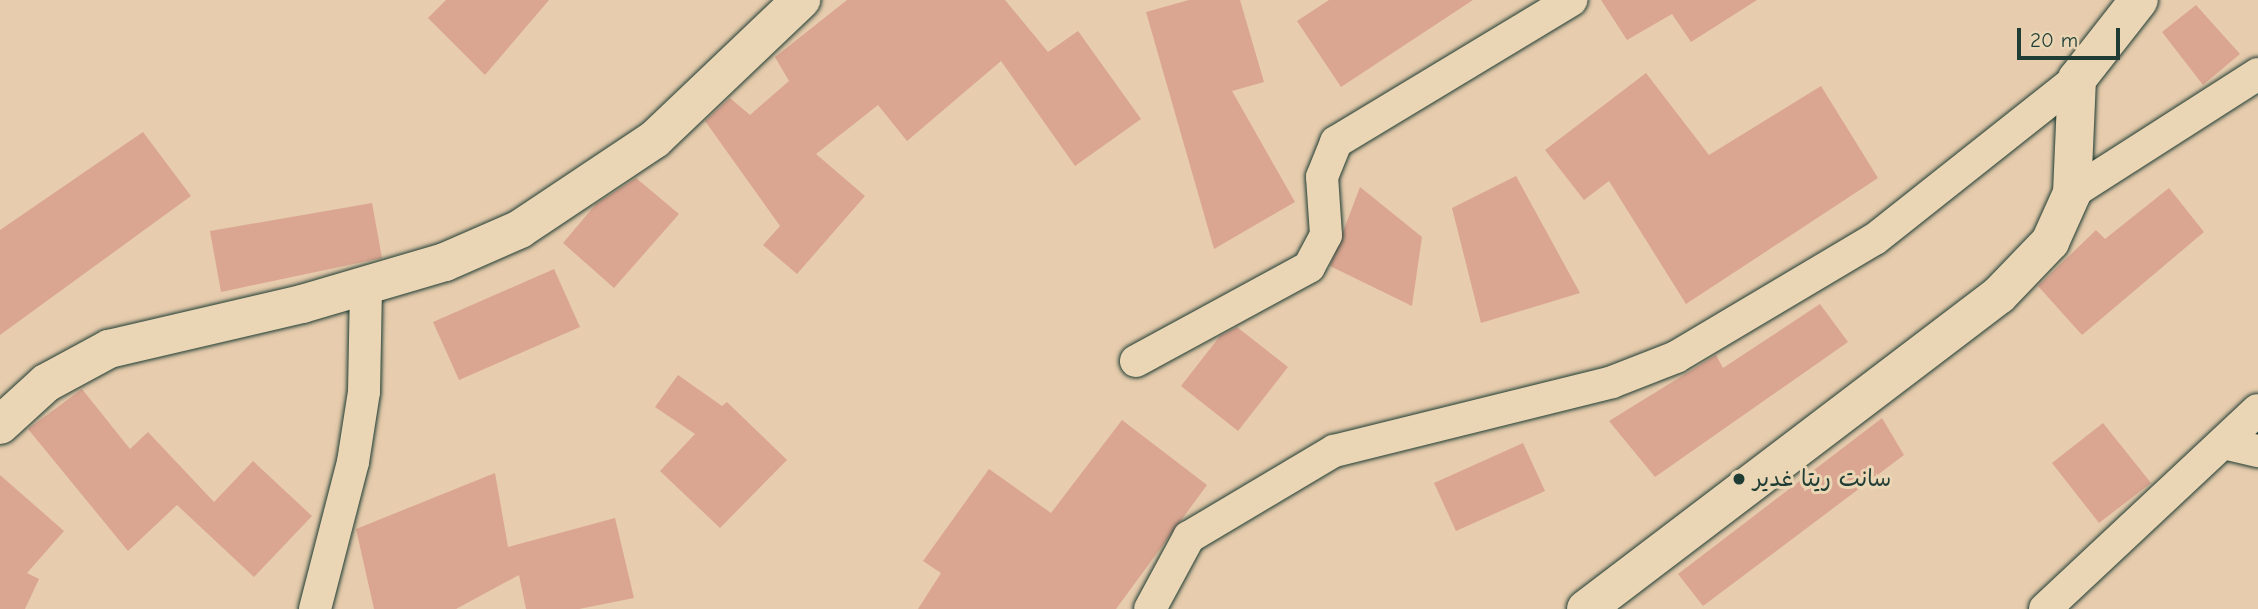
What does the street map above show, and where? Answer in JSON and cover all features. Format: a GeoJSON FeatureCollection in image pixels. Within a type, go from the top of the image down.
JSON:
{"type":"FeatureCollection","features":[{"type":"Feature","properties":{"kind":"street"},"geometry":{"type":"LineString","coordinates":[[0,425],[46,383],[109,349],[366,286],[445,262],[520,229],[591,187],[655,139],[801,0]]}},
{"type":"Feature","properties":{"kind":"street"},"geometry":{"type":"LineString","coordinates":[[1136,361],[1309,267],[1326,235],[1322,177],[1336,142],[1571,0]]}},
{"type":"Feature","properties":{"kind":"street"},"geometry":{"type":"LineString","coordinates":[[1150,609],[1189,537],[1334,451],[1612,382],[1676,357],[1875,239],[2077,79],[2139,0]]}},
{"type":"Feature","properties":{"kind":"street"},"geometry":{"type":"LineString","coordinates":[[2072,193],[2258,74]]}},
{"type":"Feature","properties":{"kind":"street"},"geometry":{"type":"LineString","coordinates":[[1586,609],[1999,295],[2050,242],[2072,193],[2077,79]]}},
{"type":"Feature","properties":{"kind":"street"},"geometry":{"type":"LineString","coordinates":[[316,609],[354,462],[364,392],[366,286]]}},
{"type":"Feature","properties":{"kind":"street"},"geometry":{"type":"LineString","coordinates":[[2045,609],[2258,410]]}},
{"type":"Feature","properties":{"kind":"street"},"geometry":{"type":"LineString","coordinates":[[2223,443],[2258,451]]}},
{"type":"Feature","properties":{"kind":"building"},"geometry":{"type":"Polygon","coordinates":[[[446,0],[549,0],[485,75],[428,18],[446,0]]]}},
{"type":"Feature","properties":{"kind":"building"},"geometry":{"type":"Polygon","coordinates":[[[847,0],[1005,0],[1048,52],[1078,31],[1141,119],[1075,166],[1001,61],[907,141],[878,105],[816,154],[865,196],[797,274],[763,245],[780,226],[705,121],[730,98],[750,115],[789,81],[775,57],[847,0]]]}},
{"type":"Feature","properties":{"kind":"building"},"geometry":{"type":"Polygon","coordinates":[[[1189,0],[1240,0],[1264,82],[1232,91],[1295,202],[1214,249],[1146,12],[1189,0]]]}},
{"type":"Feature","properties":{"kind":"building"},"geometry":{"type":"Polygon","coordinates":[[[1329,0],[1473,0],[1341,87],[1297,21],[1329,0]]]}},
{"type":"Feature","properties":{"kind":"building"},"geometry":{"type":"Polygon","coordinates":[[[1601,0],[1757,0],[1691,42],[1672,14],[1627,40],[1601,0]]]}},
{"type":"Feature","properties":{"kind":"building"},"geometry":{"type":"Polygon","coordinates":[[[2196,5],[2240,54],[2203,85],[2162,32],[2196,5]]]}},
{"type":"Feature","properties":{"kind":"building"},"geometry":{"type":"Polygon","coordinates":[[[1646,73],[1709,155],[1821,86],[1878,178],[1686,304],[1609,181],[1584,200],[1545,150],[1646,73]]]}},
{"type":"Feature","properties":{"kind":"building"},"geometry":{"type":"Polygon","coordinates":[[[143,132],[191,196],[0,335],[0,230],[143,132]]]}},
{"type":"Feature","properties":{"kind":"building"},"geometry":{"type":"Polygon","coordinates":[[[1516,176],[1580,293],[1481,323],[1452,208],[1516,176]]]}},
{"type":"Feature","properties":{"kind":"building"},"geometry":{"type":"Polygon","coordinates":[[[636,178],[679,214],[614,288],[563,243],[596,204],[636,178]]]}},
{"type":"Feature","properties":{"kind":"building"},"geometry":{"type":"Polygon","coordinates":[[[1360,187],[1422,237],[1412,306],[1330,266],[1360,187]]]}},
{"type":"Feature","properties":{"kind":"building"},"geometry":{"type":"Polygon","coordinates":[[[2169,188],[2204,232],[2082,335],[2038,286],[2096,230],[2105,239],[2169,188]]]}},
{"type":"Feature","properties":{"kind":"building"},"geometry":{"type":"Polygon","coordinates":[[[372,203],[382,258],[221,292],[210,231],[372,203]]]}},
{"type":"Feature","properties":{"kind":"building"},"geometry":{"type":"Polygon","coordinates":[[[554,269],[580,327],[459,380],[433,322],[554,269]]]}},
{"type":"Feature","properties":{"kind":"building"},"geometry":{"type":"Polygon","coordinates":[[[1820,304],[1848,342],[1655,477],[1609,421],[1716,355],[1723,368],[1820,304]]]}},
{"type":"Feature","properties":{"kind":"building"},"geometry":{"type":"Polygon","coordinates":[[[1237,327],[1288,367],[1238,431],[1181,386],[1220,336],[1237,327]]]}},
{"type":"Feature","properties":{"kind":"building"},"geometry":{"type":"Polygon","coordinates":[[[678,375],[722,406],[727,402],[787,460],[720,528],[660,471],[695,434],[655,407],[678,375]]]}},
{"type":"Feature","properties":{"kind":"building"},"geometry":{"type":"Polygon","coordinates":[[[82,389],[130,449],[148,432],[214,502],[253,461],[312,516],[254,577],[177,505],[128,551],[28,429],[82,389]]]}},
{"type":"Feature","properties":{"kind":"building"},"geometry":{"type":"Polygon","coordinates":[[[1882,418],[1904,455],[1703,606],[1678,574],[1882,418]]]}},
{"type":"Feature","properties":{"kind":"building"},"geometry":{"type":"Polygon","coordinates":[[[1122,420],[1207,485],[1116,609],[918,609],[941,573],[923,561],[989,469],[1051,513],[1122,420]]]}},
{"type":"Feature","properties":{"kind":"building"},"geometry":{"type":"Polygon","coordinates":[[[2103,423],[2151,483],[2099,523],[2052,463],[2103,423]]]}},
{"type":"Feature","properties":{"kind":"building"},"geometry":{"type":"Polygon","coordinates":[[[1523,443],[1545,491],[1456,531],[1434,483],[1523,443]]]}},
{"type":"Feature","properties":{"kind":"building"},"geometry":{"type":"Polygon","coordinates":[[[495,473],[508,547],[615,518],[634,598],[579,609],[526,609],[519,575],[456,609],[374,609],[356,529],[495,473]]]}},
{"type":"Feature","properties":{"kind":"building"},"geometry":{"type":"Polygon","coordinates":[[[0,475],[64,531],[27,573],[39,579],[25,609],[0,609],[0,475]]]}},
{"type":"Feature","properties":{"kind":"place","name":"سانت ريتا غدير"},"geometry":{"type":"Point","coordinates":[1739,479]}}]}
